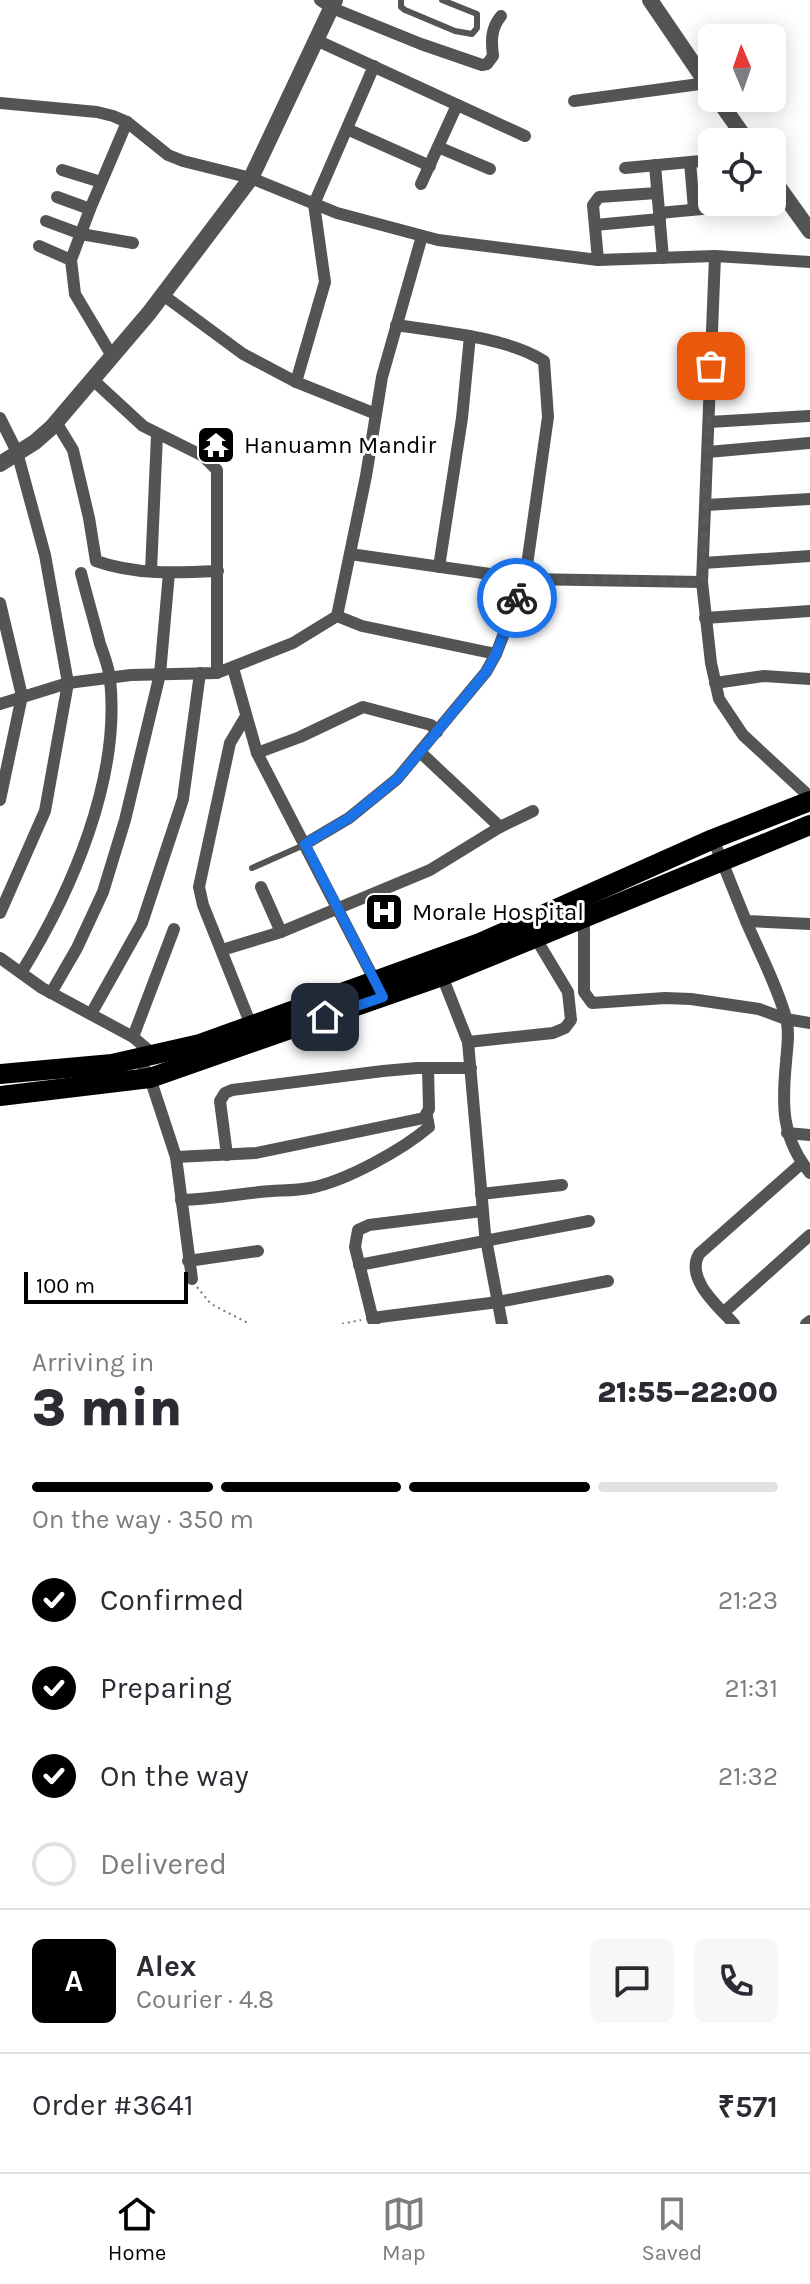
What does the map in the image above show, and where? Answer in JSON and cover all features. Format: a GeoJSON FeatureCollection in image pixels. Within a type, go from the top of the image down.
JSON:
{"type":"FeatureCollection","features":[{"type":"Feature","properties":{"kind":"main road"},"geometry":{"type":"LineString","coordinates":[[0,1074],[112,1064],[200,1044],[251,1025],[379,989],[442,976],[535,937],[713,839],[810,799]]}},
{"type":"Feature","properties":{"kind":"main road"},"geometry":{"type":"LineString","coordinates":[[629,886],[722,861],[810,825]]}},
{"type":"Feature","properties":{"kind":"main road"},"geometry":{"type":"LineString","coordinates":[[0,1096],[150,1078],[379,989],[480,943],[595,904]]}},
{"type":"Feature","properties":{"kind":"street"},"geometry":{"type":"LineString","coordinates":[[650,0],[698,71]]}},
{"type":"Feature","properties":{"kind":"street"},"geometry":{"type":"LineString","coordinates":[[0,464],[45,434],[56,422],[163,295],[251,178],[316,40],[329,3],[421,44],[482,65],[493,56],[491,41],[501,16]]}},
{"type":"Feature","properties":{"kind":"street"},"geometry":{"type":"LineString","coordinates":[[316,40],[525,136]]}},
{"type":"Feature","properties":{"kind":"street"},"geometry":{"type":"LineString","coordinates":[[296,382],[325,282],[314,204],[374,66]]}},
{"type":"Feature","properties":{"kind":"street"},"geometry":{"type":"LineString","coordinates":[[574,101],[698,88]]}},
{"type":"Feature","properties":{"kind":"street"},"geometry":{"type":"LineString","coordinates":[[0,103],[97,112],[127,122],[168,155],[183,161],[251,178],[337,213],[422,236],[598,260],[715,256],[810,262]]}},
{"type":"Feature","properties":{"kind":"street"},"geometry":{"type":"LineString","coordinates":[[421,184],[457,105]]}},
{"type":"Feature","properties":{"kind":"street"},"geometry":{"type":"LineString","coordinates":[[112,356],[75,294],[71,260],[127,122]]}},
{"type":"Feature","properties":{"kind":"street"},"geometry":{"type":"LineString","coordinates":[[347,129],[430,166]]}},
{"type":"Feature","properties":{"kind":"street"},"geometry":{"type":"LineString","coordinates":[[438,147],[490,169]]}},
{"type":"Feature","properties":{"kind":"street"},"geometry":{"type":"LineString","coordinates":[[625,168],[698,161]]}},
{"type":"Feature","properties":{"kind":"street"},"geometry":{"type":"LineString","coordinates":[[690,162],[694,209]]}},
{"type":"Feature","properties":{"kind":"street"},"geometry":{"type":"LineString","coordinates":[[655,165],[663,258]]}},
{"type":"Feature","properties":{"kind":"street"},"geometry":{"type":"LineString","coordinates":[[62,170],[101,182]]}},
{"type":"Feature","properties":{"kind":"street"},"geometry":{"type":"LineString","coordinates":[[598,260],[593,205],[599,197],[657,193]]}},
{"type":"Feature","properties":{"kind":"street"},"geometry":{"type":"LineString","coordinates":[[57,197],[90,209]]}},
{"type":"Feature","properties":{"kind":"street"},"geometry":{"type":"LineString","coordinates":[[787,201],[810,231]]}},
{"type":"Feature","properties":{"kind":"street"},"geometry":{"type":"LineString","coordinates":[[595,225],[698,208]]}},
{"type":"Feature","properties":{"kind":"street"},"geometry":{"type":"LineString","coordinates":[[46,221],[81,234],[133,243]]}},
{"type":"Feature","properties":{"kind":"street"},"geometry":{"type":"LineString","coordinates":[[0,704],[68,683],[160,674],[217,673],[293,643],[337,616],[382,377],[422,236]]}},
{"type":"Feature","properties":{"kind":"street"},"geometry":{"type":"LineString","coordinates":[[39,246],[71,260]]}},
{"type":"Feature","properties":{"kind":"street"},"geometry":{"type":"LineString","coordinates":[[715,256],[702,582],[715,683],[719,699],[743,735],[810,799]]}},
{"type":"Feature","properties":{"kind":"street"},"geometry":{"type":"LineString","coordinates":[[163,295],[243,354],[296,382],[376,414]]}},
{"type":"Feature","properties":{"kind":"street"},"geometry":{"type":"LineString","coordinates":[[305,844],[349,818],[397,779],[437,732],[486,672],[525,579],[548,417],[544,361],[532,353],[470,336],[396,325]]}},
{"type":"Feature","properties":{"kind":"street"},"geometry":{"type":"LineString","coordinates":[[439,567],[462,418],[470,336]]}},
{"type":"Feature","properties":{"kind":"street"},"geometry":{"type":"LineString","coordinates":[[92,379],[143,426],[203,456],[217,470],[217,673]]}},
{"type":"Feature","properties":{"kind":"street"},"geometry":{"type":"LineString","coordinates":[[709,422],[809,416]]}},
{"type":"Feature","properties":{"kind":"street"},"geometry":{"type":"LineString","coordinates":[[0,418],[17,452],[45,555],[68,683],[45,811],[0,913]]}},
{"type":"Feature","properties":{"kind":"street"},"geometry":{"type":"LineString","coordinates":[[56,422],[73,450],[96,561],[111,566],[169,573],[218,571]]}},
{"type":"Feature","properties":{"kind":"street"},"geometry":{"type":"LineString","coordinates":[[151,571],[157,435]]}},
{"type":"Feature","properties":{"kind":"street"},"geometry":{"type":"LineString","coordinates":[[708,452],[809,443]]}},
{"type":"Feature","properties":{"kind":"street"},"geometry":{"type":"LineString","coordinates":[[706,505],[810,499]]}},
{"type":"Feature","properties":{"kind":"street"},"geometry":{"type":"LineString","coordinates":[[350,554],[525,579],[702,582]]}},
{"type":"Feature","properties":{"kind":"street"},"geometry":{"type":"LineString","coordinates":[[703,563],[810,556]]}},
{"type":"Feature","properties":{"kind":"street"},"geometry":{"type":"LineString","coordinates":[[21,973],[70,884],[101,786],[109,739],[110,678],[81,573]]}},
{"type":"Feature","properties":{"kind":"street"},"geometry":{"type":"LineString","coordinates":[[51,993],[77,948],[103,892],[125,820],[160,674],[169,573]]}},
{"type":"Feature","properties":{"kind":"street"},"geometry":{"type":"LineString","coordinates":[[0,603],[22,696],[0,800]]}},
{"type":"Feature","properties":{"kind":"street"},"geometry":{"type":"LineString","coordinates":[[705,618],[810,611]]}},
{"type":"Feature","properties":{"kind":"street"},"geometry":{"type":"LineString","coordinates":[[337,616],[362,626],[496,654]]}},
{"type":"Feature","properties":{"kind":"street"},"geometry":{"type":"LineString","coordinates":[[233,668],[257,753],[379,989]]}},
{"type":"Feature","properties":{"kind":"street"},"geometry":{"type":"LineString","coordinates":[[91,1014],[142,923],[183,799],[200,673]]}},
{"type":"Feature","properties":{"kind":"street"},"geometry":{"type":"LineString","coordinates":[[715,683],[764,676],[810,679]]}},
{"type":"Feature","properties":{"kind":"street"},"geometry":{"type":"LineString","coordinates":[[257,753],[300,737],[363,707],[431,725],[437,732]]}},
{"type":"Feature","properties":{"kind":"street"},"geometry":{"type":"LineString","coordinates":[[246,716],[230,743],[199,887],[203,905],[251,1025]]}},
{"type":"Feature","properties":{"kind":"street"},"geometry":{"type":"LineString","coordinates":[[420,752],[500,827]]}},
{"type":"Feature","properties":{"kind":"street"},"geometry":{"type":"LineString","coordinates":[[222,950],[281,932],[430,870],[500,827],[533,811]]}},
{"type":"Feature","properties":{"kind":"street"},"geometry":{"type":"LineString","coordinates":[[713,839],[786,1019],[788,1040],[783,1092],[784,1123],[806,1168],[699,1254],[694,1263],[695,1275],[702,1287],[734,1324]]}},
{"type":"Feature","properties":{"kind":"street"},"geometry":{"type":"LineString","coordinates":[[261,887],[281,932]]}},
{"type":"Feature","properties":{"kind":"street"},"geometry":{"type":"LineString","coordinates":[[595,904],[584,992],[596,1004],[691,999],[759,1009],[786,1019],[810,1023]]}},
{"type":"Feature","properties":{"kind":"street"},"geometry":{"type":"LineString","coordinates":[[746,921],[810,924]]}},
{"type":"Feature","properties":{"kind":"street"},"geometry":{"type":"LineString","coordinates":[[133,1037],[174,929]]}},
{"type":"Feature","properties":{"kind":"street"},"geometry":{"type":"LineString","coordinates":[[468,1042],[553,1033],[565,1028],[571,1020],[568,992],[535,937]]}},
{"type":"Feature","properties":{"kind":"street"},"geometry":{"type":"LineString","coordinates":[[0,958],[51,993],[133,1037],[146,1056],[150,1078],[176,1157],[192,1279]]}},
{"type":"Feature","properties":{"kind":"street"},"geometry":{"type":"LineString","coordinates":[[442,976],[468,1042],[482,1211],[502,1324]]}},
{"type":"Feature","properties":{"kind":"street"},"geometry":{"type":"LineString","coordinates":[[181,1200],[311,1188],[357,1171],[410,1144],[429,1127],[428,1068]]}},
{"type":"Feature","properties":{"kind":"street"},"geometry":{"type":"LineString","coordinates":[[227,1155],[220,1101],[225,1093],[232,1090],[369,1072],[471,1068]]}},
{"type":"Feature","properties":{"kind":"street"},"geometry":{"type":"LineString","coordinates":[[176,1157],[256,1153],[427,1116]]}},
{"type":"Feature","properties":{"kind":"street"},"geometry":{"type":"LineString","coordinates":[[787,1133],[810,1135]]}},
{"type":"Feature","properties":{"kind":"street"},"geometry":{"type":"LineString","coordinates":[[481,1194],[562,1185]]}},
{"type":"Feature","properties":{"kind":"street"},"geometry":{"type":"LineString","coordinates":[[482,1211],[369,1225],[358,1230],[355,1239],[359,1265],[373,1321],[608,1281]]}},
{"type":"Feature","properties":{"kind":"street"},"geometry":{"type":"LineString","coordinates":[[359,1265],[589,1221]]}},
{"type":"Feature","properties":{"kind":"street"},"geometry":{"type":"LineString","coordinates":[[724,1312],[810,1235]]}},
{"type":"Feature","properties":{"kind":"street"},"geometry":{"type":"LineString","coordinates":[[188,1261],[258,1251]]}},
{"type":"Feature","properties":{"kind":"lane"},"geometry":{"type":"LineString","coordinates":[[401,0],[401,7],[405,10],[455,31],[472,34],[477,28],[477,14],[442,0]]}},
{"type":"Feature","properties":{"kind":"lane"},"geometry":{"type":"LineString","coordinates":[[252,868],[305,844]]}},
{"type":"Feature","properties":{"kind":"path"},"geometry":{"type":"LineString","coordinates":[[192,1279],[211,1304],[250,1324]]}},
{"type":"Feature","properties":{"kind":"path"},"geometry":{"type":"LineString","coordinates":[[342,1324],[373,1321]]}},
{"type":"Feature","properties":{"kind":"way so far"},"geometry":{"type":"LineString","coordinates":[[517,598],[525,579],[702,582],[711,366]]}},
{"type":"Feature","properties":{"kind":"place","name":"Hanuamn Mandir"},"geometry":{"type":"Point","coordinates":[216,445]}},
{"type":"Feature","properties":{"kind":"place","name":"Morale Hospital"},"geometry":{"type":"Point","coordinates":[384,912]}},
{"type":"Feature","properties":{"kind":"route"},"geometry":{"type":"LineString","coordinates":[[325,1017],[383,997],[305,844],[349,818],[397,779],[486,672],[517,598]]}}]}
